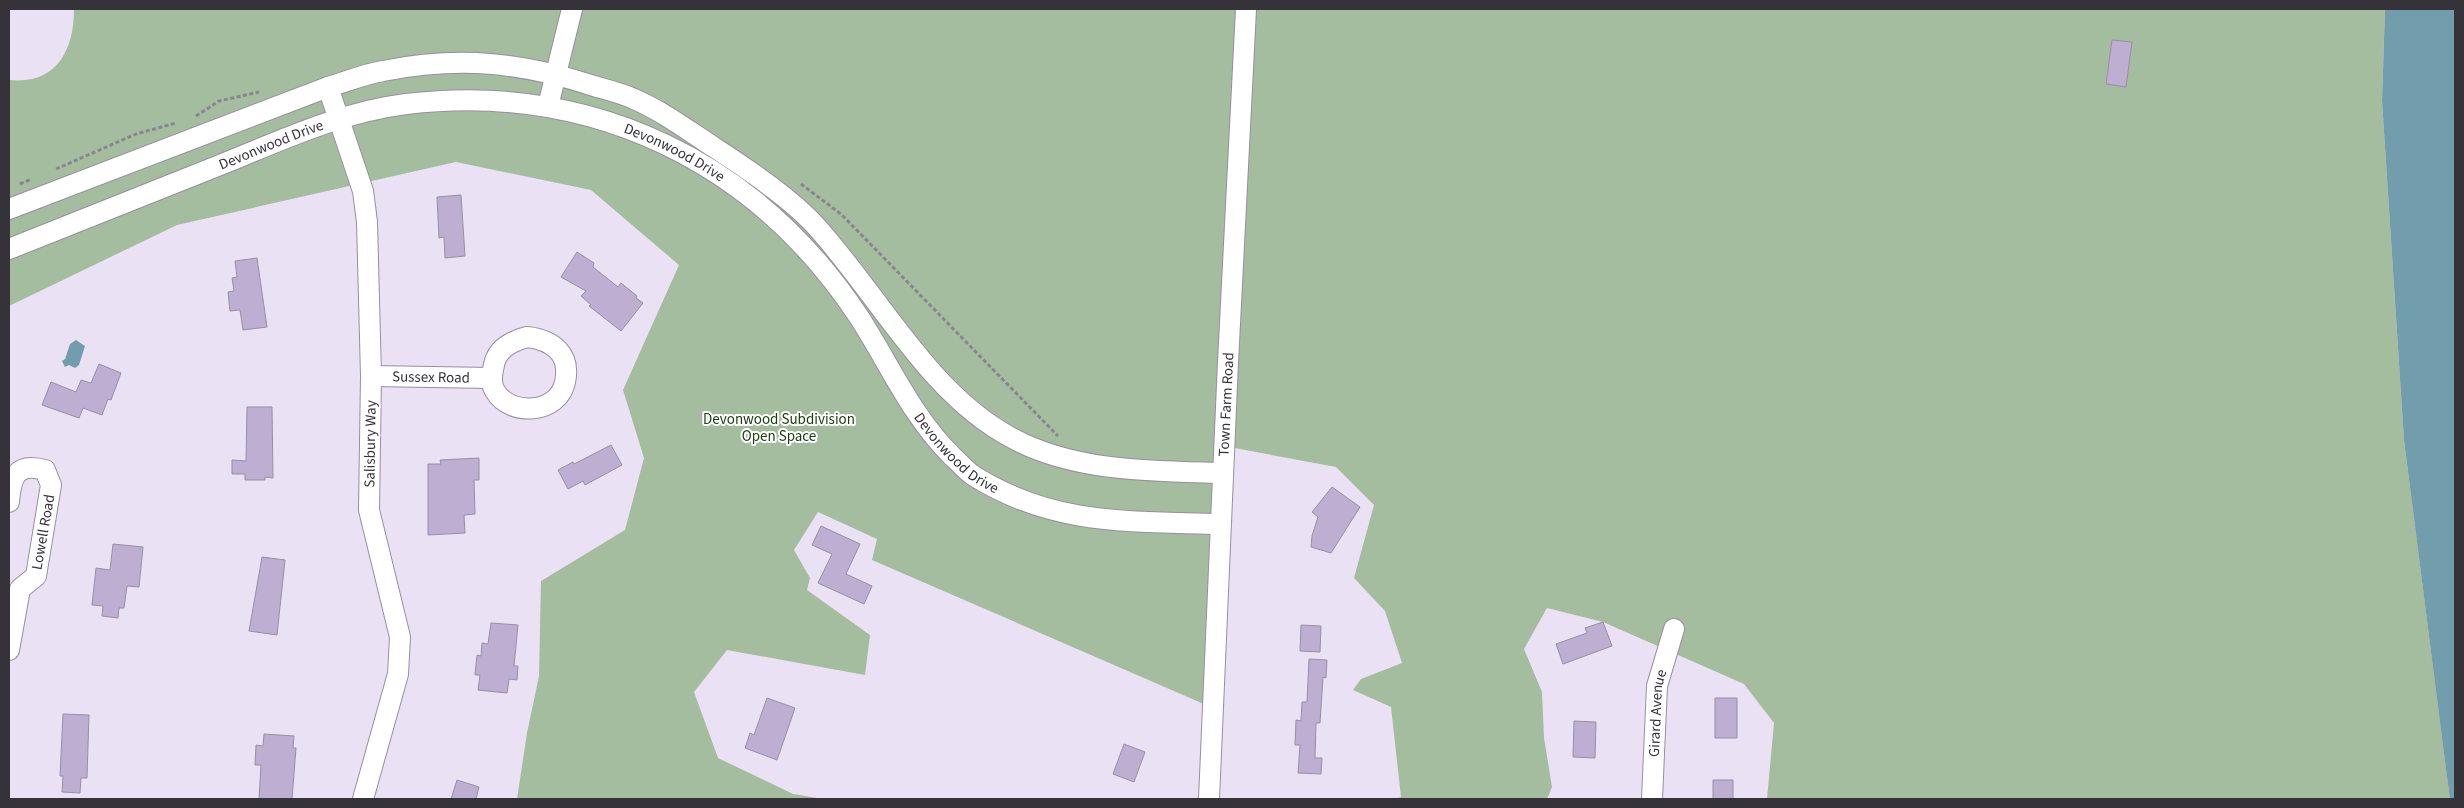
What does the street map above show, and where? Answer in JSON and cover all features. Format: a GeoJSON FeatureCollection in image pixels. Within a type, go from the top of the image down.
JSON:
{"type":"FeatureCollection","features":[{"type":"Feature","properties":{"kind":"street"},"geometry":{"type":"LineString","coordinates":[[548,106],[572,9]]}},
{"type":"Feature","properties":{"kind":"street","name":"Town Farm Road"},"geometry":{"type":"LineString","coordinates":[[1209,799],[1222,473],[1230,368],[1246,9]]}},
{"type":"Feature","properties":{"kind":"street","name":"Devonwood Drive"},"geometry":{"type":"LineString","coordinates":[[9,208],[328,87],[380,71],[431,63],[494,62],[556,73],[635,99],[727,156],[771,188],[813,223],[939,380],[967,408],[1012,439],[1071,461],[1148,471],[1222,473]]}},
{"type":"Feature","properties":{"kind":"street","name":"Salisbury Way"},"geometry":{"type":"LineString","coordinates":[[328,87],[363,191],[367,222],[371,376],[369,510],[400,637],[398,674],[363,799]]}},
{"type":"Feature","properties":{"kind":"street","name":"Devonwood Drive"},"geometry":{"type":"LineString","coordinates":[[9,249],[338,118],[403,105],[449,101],[548,106],[609,122],[663,144],[717,172],[762,205],[834,279],[862,321],[900,388],[936,440],[971,474],[1034,506],[1073,516],[1220,524]]}},
{"type":"Feature","properties":{"kind":"street","name":"Sussex Road"},"geometry":{"type":"LineString","coordinates":[[371,376],[492,378]]}},
{"type":"Feature","properties":{"kind":"street","name":"Lowell Road"},"geometry":{"type":"LineString","coordinates":[[9,502],[11,481],[20,471],[32,466],[45,470],[51,485],[36,576],[14,584],[9,650]]}},
{"type":"Feature","properties":{"kind":"street","name":"Girard Avenue"},"geometry":{"type":"LineString","coordinates":[[1652,799],[1657,686],[1674,629]]}},
{"type":"Feature","properties":{"kind":"path"},"geometry":{"type":"LineString","coordinates":[[191,120],[219,101],[260,92]]}},
{"type":"Feature","properties":{"kind":"path"},"geometry":{"type":"LineString","coordinates":[[54,171],[136,134],[182,122]]}},
{"type":"Feature","properties":{"kind":"path"},"geometry":{"type":"LineString","coordinates":[[17,186],[25,180],[38,178]]}},
{"type":"Feature","properties":{"kind":"path"},"geometry":{"type":"LineString","coordinates":[[794,179],[841,214],[1064,441]]}},
{"type":"Feature","properties":{"kind":"green space","name":"Devonwood Subdivision Open Space"},"geometry":{"type":"Polygon","coordinates":[[[74,9],[2385,9],[2382,101],[2404,440],[2450,799],[1767,799],[1774,723],[1744,684],[1603,622],[1547,608],[1524,649],[1542,692],[1544,738],[1552,787],[1547,799],[1394,799],[1401,797],[1391,707],[1353,690],[1361,679],[1402,663],[1385,611],[1354,578],[1374,505],[1336,467],[1224,446],[1213,708],[872,560],[877,539],[818,512],[794,550],[810,578],[807,590],[870,635],[865,675],[727,650],[694,692],[718,758],[793,794],[823,799],[517,799],[527,733],[539,676],[541,581],[625,530],[644,458],[623,390],[679,265],[591,190],[456,162],[177,225],[9,306],[9,80],[25,80],[39,77],[50,71],[59,62],[66,51],[70,39],[74,9]]]}},
{"type":"Feature","properties":{"kind":"water"},"geometry":{"type":"Polygon","coordinates":[[[2385,9],[2455,9],[2455,799],[2450,799],[2404,440],[2382,101],[2385,9]]]}},
{"type":"Feature","properties":{"kind":"water"},"geometry":{"type":"Polygon","coordinates":[[[76,340],[85,346],[79,365],[75,368],[69,365],[65,367],[62,361],[65,359],[70,344],[76,340]]]}},
{"type":"Feature","properties":{"kind":"building"},"geometry":{"type":"Polygon","coordinates":[[[2112,40],[2132,42],[2126,87],[2106,84],[2112,40]]]}},
{"type":"Feature","properties":{"kind":"building"},"geometry":{"type":"Polygon","coordinates":[[[461,195],[465,256],[445,258],[444,237],[439,238],[437,197],[461,195]]]}},
{"type":"Feature","properties":{"kind":"building"},"geometry":{"type":"Polygon","coordinates":[[[577,252],[594,263],[593,267],[618,287],[621,283],[643,303],[621,331],[589,306],[591,305],[581,296],[586,291],[561,277],[577,252]]]}},
{"type":"Feature","properties":{"kind":"building"},"geometry":{"type":"Polygon","coordinates":[[[257,258],[267,327],[243,330],[240,310],[230,311],[228,292],[234,291],[232,278],[237,277],[235,261],[257,258]]]}},
{"type":"Feature","properties":{"kind":"building"},"geometry":{"type":"Polygon","coordinates":[[[99,364],[121,373],[111,400],[108,399],[102,415],[83,408],[79,418],[42,405],[51,382],[76,392],[81,380],[91,383],[99,364]]]}},
{"type":"Feature","properties":{"kind":"building"},"geometry":{"type":"Polygon","coordinates":[[[247,407],[272,407],[273,478],[265,477],[265,480],[245,480],[245,474],[232,474],[232,460],[246,461],[247,407]]]}},
{"type":"Feature","properties":{"kind":"building"},"geometry":{"type":"Polygon","coordinates":[[[611,445],[622,465],[585,485],[583,481],[568,489],[558,470],[611,445]]]}},
{"type":"Feature","properties":{"kind":"building"},"geometry":{"type":"Polygon","coordinates":[[[479,458],[479,480],[474,480],[475,514],[464,515],[465,533],[428,535],[428,464],[441,464],[440,460],[479,458]]]}},
{"type":"Feature","properties":{"kind":"building"},"geometry":{"type":"Polygon","coordinates":[[[1332,487],[1360,507],[1331,553],[1311,547],[1312,536],[1318,517],[1312,512],[1332,487]]]}},
{"type":"Feature","properties":{"kind":"building"},"geometry":{"type":"Polygon","coordinates":[[[821,526],[860,544],[846,574],[872,586],[864,604],[818,583],[832,554],[812,545],[821,526]]]}},
{"type":"Feature","properties":{"kind":"building"},"geometry":{"type":"Polygon","coordinates":[[[113,544],[143,547],[139,587],[127,586],[124,608],[119,608],[118,618],[102,616],[103,606],[92,605],[96,568],[110,570],[113,544]]]}},
{"type":"Feature","properties":{"kind":"building"},"geometry":{"type":"Polygon","coordinates":[[[262,557],[285,560],[277,635],[249,631],[262,557]]]}},
{"type":"Feature","properties":{"kind":"building"},"geometry":{"type":"Polygon","coordinates":[[[1603,622],[1612,646],[1563,664],[1556,644],[1587,633],[1585,628],[1603,622]]]}},
{"type":"Feature","properties":{"kind":"building"},"geometry":{"type":"Polygon","coordinates":[[[491,623],[518,625],[514,666],[518,666],[517,680],[509,679],[507,693],[478,690],[480,675],[475,675],[477,655],[481,656],[482,643],[488,644],[491,623]]]}},
{"type":"Feature","properties":{"kind":"building"},"geometry":{"type":"Polygon","coordinates":[[[1301,625],[1321,626],[1320,652],[1300,651],[1301,625]]]}},
{"type":"Feature","properties":{"kind":"building"},"geometry":{"type":"Polygon","coordinates":[[[1309,659],[1327,660],[1326,678],[1323,677],[1320,723],[1316,723],[1315,758],[1322,758],[1321,774],[1298,773],[1300,745],[1295,745],[1296,720],[1301,721],[1302,702],[1307,702],[1309,659]]]}},
{"type":"Feature","properties":{"kind":"building"},"geometry":{"type":"Polygon","coordinates":[[[767,698],[795,708],[777,760],[745,748],[750,733],[754,735],[767,698]]]}},
{"type":"Feature","properties":{"kind":"building"},"geometry":{"type":"Polygon","coordinates":[[[1715,698],[1737,698],[1737,738],[1715,738],[1715,698]]]}},
{"type":"Feature","properties":{"kind":"building"},"geometry":{"type":"Polygon","coordinates":[[[63,714],[89,715],[87,778],[81,778],[80,793],[62,792],[63,776],[60,776],[63,714]]]}},
{"type":"Feature","properties":{"kind":"building"},"geometry":{"type":"Polygon","coordinates":[[[1574,721],[1596,722],[1595,758],[1573,757],[1574,721]]]}},
{"type":"Feature","properties":{"kind":"building"},"geometry":{"type":"Polygon","coordinates":[[[264,734],[294,736],[293,748],[296,748],[292,799],[259,799],[261,765],[255,765],[256,745],[263,746],[264,734]]]}},
{"type":"Feature","properties":{"kind":"building"},"geometry":{"type":"Polygon","coordinates":[[[1124,744],[1145,752],[1134,782],[1113,774],[1124,744]]]}},
{"type":"Feature","properties":{"kind":"building"},"geometry":{"type":"Polygon","coordinates":[[[457,780],[479,787],[476,799],[451,799],[457,780]]]}},
{"type":"Feature","properties":{"kind":"building"},"geometry":{"type":"Polygon","coordinates":[[[1713,780],[1733,780],[1733,799],[1713,799],[1713,780]]]}}]}
